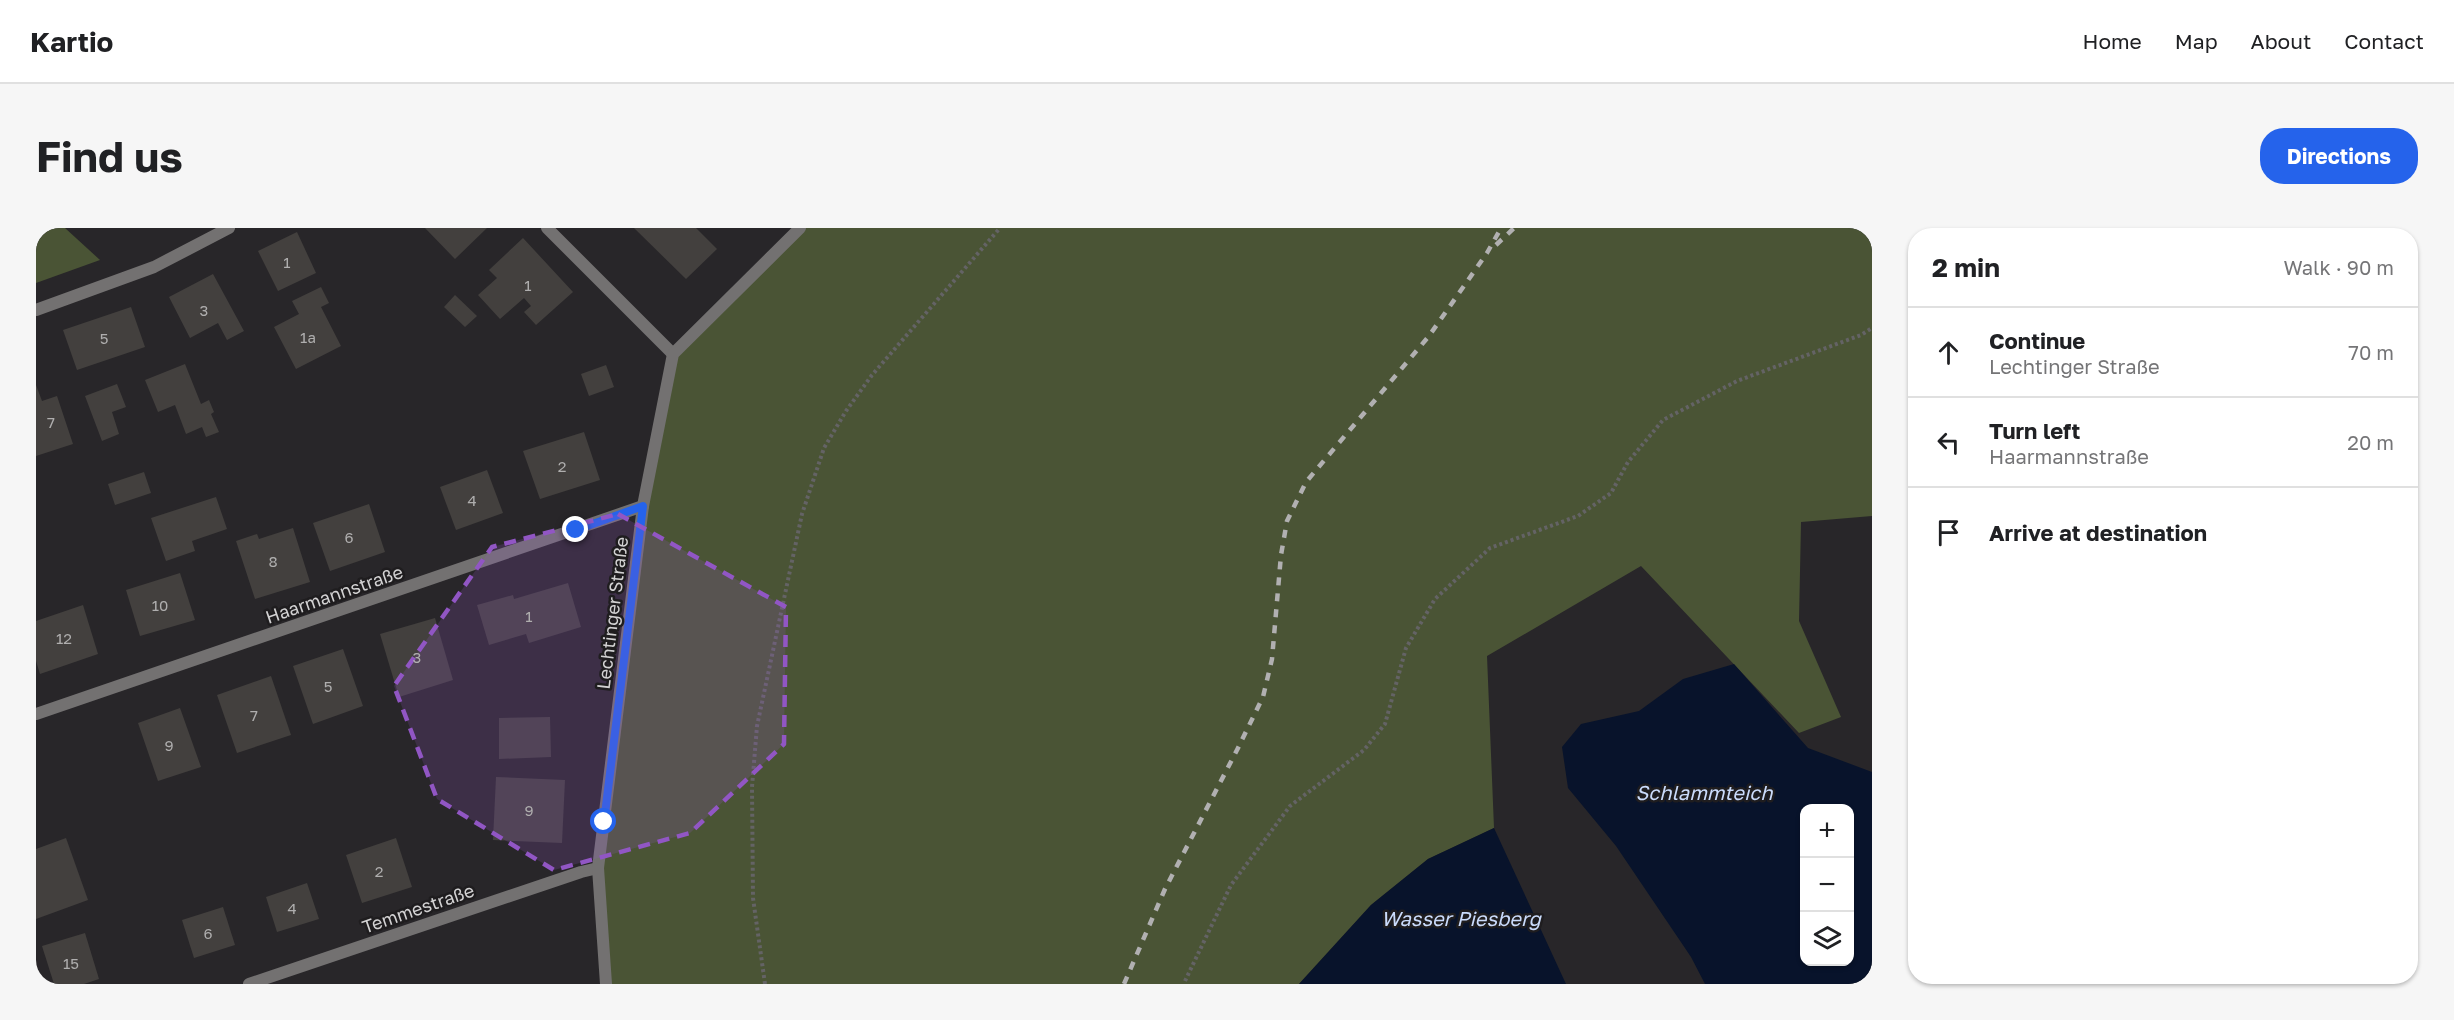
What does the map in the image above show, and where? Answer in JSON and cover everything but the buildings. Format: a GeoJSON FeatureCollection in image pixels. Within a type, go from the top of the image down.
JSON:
{"type":"FeatureCollection","features":[{"type":"Feature","properties":{"kind":"street"},"geometry":{"type":"LineString","coordinates":[[36,310],[154,267],[229,228]]}},
{"type":"Feature","properties":{"kind":"street"},"geometry":{"type":"LineString","coordinates":[[547,228],[673,354],[800,228]]}},
{"type":"Feature","properties":{"kind":"street","name":"Lechtinger Straße"},"geometry":{"type":"LineString","coordinates":[[606,984],[598,868],[643,506],[673,354]]}},
{"type":"Feature","properties":{"kind":"street","name":"Haarmannstraße"},"geometry":{"type":"LineString","coordinates":[[36,714],[643,506]]}},
{"type":"Feature","properties":{"kind":"street","name":"Temmestraße"},"geometry":{"type":"LineString","coordinates":[[249,984],[598,868]]}},
{"type":"Feature","properties":{"kind":"path"},"geometry":{"type":"LineString","coordinates":[[765,984],[753,897],[752,787],[757,726],[802,514],[824,448],[846,411],[872,375],[1000,228]]}},
{"type":"Feature","properties":{"kind":"path"},"geometry":{"type":"LineString","coordinates":[[1185,981],[1231,885],[1290,806],[1364,750],[1385,724],[1406,648],[1435,598],[1490,548],[1578,516],[1611,493],[1629,462],[1663,420],[1737,381],[1850,340],[1872,328]]}},
{"type":"Feature","properties":{"kind":"highlighted area"},"geometry":{"type":"Polygon","coordinates":[[[618,514],[786,607],[784,744],[690,833],[554,870],[437,799],[394,686],[492,547],[618,514]]]}},
{"type":"Feature","properties":{"kind":"green space"},"geometry":{"type":"Polygon","coordinates":[[[36,228],[65,228],[100,260],[36,283],[36,228]]]}},
{"type":"Feature","properties":{"kind":"green space"},"geometry":{"type":"Polygon","coordinates":[[[800,228],[1872,228],[1872,516],[1801,522],[1799,621],[1841,717],[1799,733],[1641,566],[1487,656],[1494,828],[1428,859],[1371,905],[1299,984],[606,984],[598,868],[643,506],[673,354],[800,228]]]}},
{"type":"Feature","properties":{"kind":"water","name":"Schlammteich"},"geometry":{"type":"Polygon","coordinates":[[[1734,664],[1808,748],[1872,772],[1872,984],[1705,984],[1691,957],[1616,846],[1568,788],[1562,747],[1581,724],[1639,711],[1683,679],[1734,664]]]}},
{"type":"Feature","properties":{"kind":"water","name":"Wasser Piesberg"},"geometry":{"type":"Polygon","coordinates":[[[1494,828],[1566,984],[1299,984],[1371,905],[1428,859],[1494,828]]]}},
{"type":"Feature","properties":{"kind":"railway"},"geometry":{"type":"LineString","coordinates":[[1124,984],[1165,889],[1263,697],[1272,659],[1281,555],[1287,521],[1306,482],[1429,336],[1487,253],[1501,228]]}},
{"type":"Feature","properties":{"kind":"railway"},"geometry":{"type":"LineString","coordinates":[[1496,245],[1514,228]]}},
{"type":"Feature","properties":{"kind":"route"},"geometry":{"type":"LineString","coordinates":[[576,530],[643,506],[604,822]]}}]}
